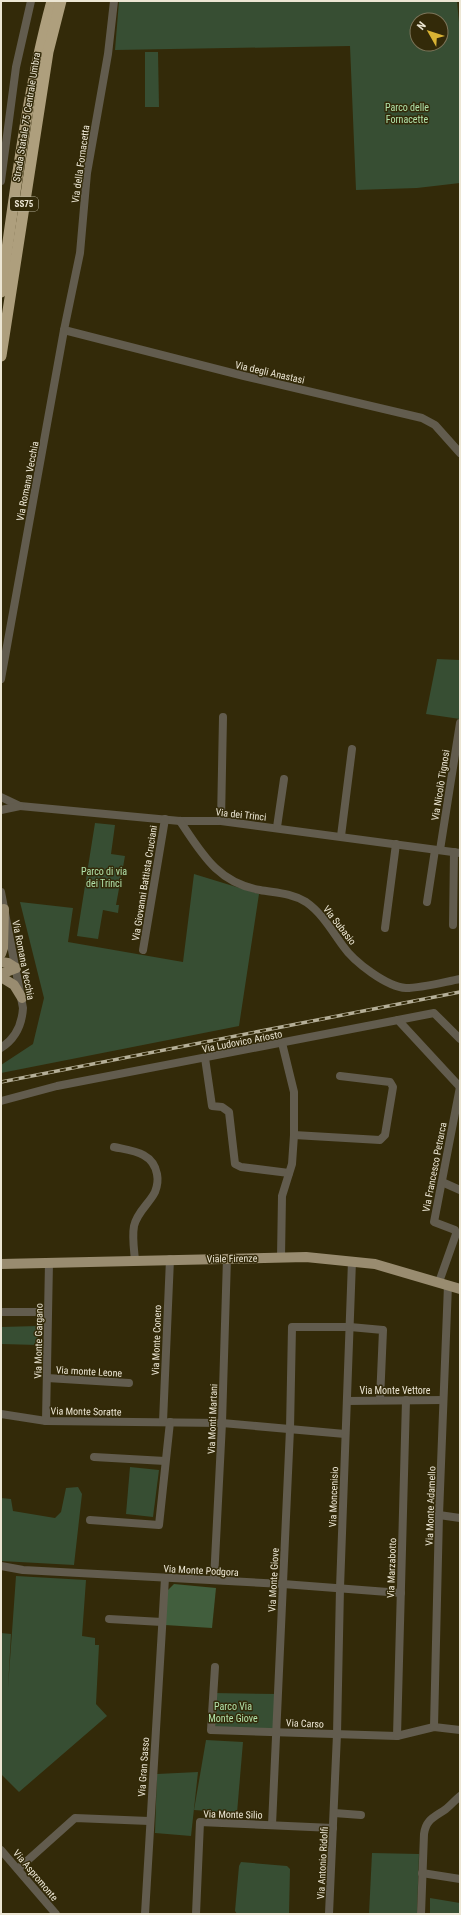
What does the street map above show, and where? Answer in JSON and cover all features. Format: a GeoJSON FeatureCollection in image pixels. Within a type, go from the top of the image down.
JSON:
{"type":"FeatureCollection","features":[{"type":"Feature","properties":{"kind":"highway","name":"Strada Statale 75 Centrale Umbra"},"geometry":{"type":"LineString","coordinates":[[1,292],[29,102],[38,53],[52,1]]}},
{"type":"Feature","properties":{"kind":"highway","name":"Strada Statale 75 Centrale Umbra"},"geometry":{"type":"LineString","coordinates":[[1,356],[48,52],[61,1]]}},
{"type":"Feature","properties":{"kind":"main road"},"geometry":{"type":"LineString","coordinates":[[1,954],[3,948],[4,909]]}},
{"type":"Feature","properties":{"kind":"main road"},"geometry":{"type":"LineString","coordinates":[[1,962],[8,963],[16,968]]}},
{"type":"Feature","properties":{"kind":"main road"},"geometry":{"type":"LineString","coordinates":[[16,968],[1,975],[14,985],[22,998]]}},
{"type":"Feature","properties":{"kind":"main road","name":"Viale Firenze"},"geometry":{"type":"LineString","coordinates":[[1,1264],[306,1256],[375,1264],[460,1289]]}},
{"type":"Feature","properties":{"kind":"street"},"geometry":{"type":"LineString","coordinates":[[1,181],[16,67],[31,1]]}},
{"type":"Feature","properties":{"kind":"street","name":"Via della Fornacetta"},"geometry":{"type":"LineString","coordinates":[[64,330],[80,253],[87,173],[108,54],[114,1]]}},
{"type":"Feature","properties":{"kind":"street","name":"Via degli Anastasi"},"geometry":{"type":"LineString","coordinates":[[64,330],[244,376],[422,418],[435,425],[460,453]]}},
{"type":"Feature","properties":{"kind":"street","name":"Via Romana Vecchia"},"geometry":{"type":"LineString","coordinates":[[1,678],[4,634],[43,454],[64,330]]}},
{"type":"Feature","properties":{"kind":"street"},"geometry":{"type":"LineString","coordinates":[[221,821],[223,717]]}},
{"type":"Feature","properties":{"kind":"street","name":"Via Nicolò Tignosi"},"geometry":{"type":"LineString","coordinates":[[427,902],[438,850],[460,723]]}},
{"type":"Feature","properties":{"kind":"street"},"geometry":{"type":"LineString","coordinates":[[340,836],[352,749]]}},
{"type":"Feature","properties":{"kind":"street"},"geometry":{"type":"LineString","coordinates":[[277,828],[284,779]]}},
{"type":"Feature","properties":{"kind":"street","name":"Via dei Trinci"},"geometry":{"type":"LineString","coordinates":[[2,798],[20,806],[180,821],[221,821],[457,852]]}},
{"type":"Feature","properties":{"kind":"street","name":"Via dei Trinci"},"geometry":{"type":"LineString","coordinates":[[2,811],[20,806]]}},
{"type":"Feature","properties":{"kind":"street","name":"Via Giovanni Battista Cruciani"},"geometry":{"type":"LineString","coordinates":[[143,950],[165,819]]}},
{"type":"Feature","properties":{"kind":"street","name":"Via Subasio"},"geometry":{"type":"LineString","coordinates":[[180,821],[203,856],[226,878],[232,882],[258,890],[287,894],[300,899],[313,907],[346,950],[360,963],[392,984],[405,988],[460,979]]}},
{"type":"Feature","properties":{"kind":"street"},"geometry":{"type":"LineString","coordinates":[[385,928],[396,844]]}},
{"type":"Feature","properties":{"kind":"street"},"geometry":{"type":"LineString","coordinates":[[453,925],[457,852]]}},
{"type":"Feature","properties":{"kind":"street","name":"Via Romana Vecchia"},"geometry":{"type":"LineString","coordinates":[[1,892],[22,998],[22,1017],[19,1026],[10,1040],[1,1048]]}},
{"type":"Feature","properties":{"kind":"street","name":"Via Ludovico Ariosto"},"geometry":{"type":"LineString","coordinates":[[1,1101],[57,1086],[434,1013],[460,1039]]}},
{"type":"Feature","properties":{"kind":"street"},"geometry":{"type":"LineString","coordinates":[[398,1020],[460,1087]]}},
{"type":"Feature","properties":{"kind":"street"},"geometry":{"type":"LineString","coordinates":[[281,1257],[282,1196],[292,1164],[294,1135],[294,1092],[282,1043]]}},
{"type":"Feature","properties":{"kind":"street"},"geometry":{"type":"LineString","coordinates":[[205,1058],[212,1106],[222,1107],[229,1112],[235,1164],[241,1167],[289,1173]]}},
{"type":"Feature","properties":{"kind":"street"},"geometry":{"type":"LineString","coordinates":[[294,1135],[380,1140],[385,1135],[393,1087],[390,1082],[340,1076]]}},
{"type":"Feature","properties":{"kind":"street","name":"Via Francesco Petrarca"},"geometry":{"type":"LineString","coordinates":[[443,1284],[456,1234],[455,1230],[434,1222],[460,1087]]}},
{"type":"Feature","properties":{"kind":"street"},"geometry":{"type":"LineString","coordinates":[[114,1147],[145,1155],[152,1160],[156,1167],[157,1177],[155,1192],[141,1210],[134,1226],[135,1260]]}},
{"type":"Feature","properties":{"kind":"street"},"geometry":{"type":"LineString","coordinates":[[442,1182],[460,1190]]}},
{"type":"Feature","properties":{"kind":"street","name":"Via Monti Martani"},"geometry":{"type":"LineString","coordinates":[[214,1580],[222,1423],[227,1258]]}},
{"type":"Feature","properties":{"kind":"street","name":"Via Monte Conero"},"geometry":{"type":"LineString","coordinates":[[167,1422],[170,1259]]}},
{"type":"Feature","properties":{"kind":"street","name":"Via Moncenisio"},"geometry":{"type":"LineString","coordinates":[[337,1734],[340,1588],[352,1261]]}},
{"type":"Feature","properties":{"kind":"street","name":"Via Monte Gargano"},"geometry":{"type":"LineString","coordinates":[[46,1421],[49,1262]]}},
{"type":"Feature","properties":{"kind":"street","name":"Via Monte Adamello"},"geometry":{"type":"LineString","coordinates":[[434,1727],[443,1400],[443,1284]]}},
{"type":"Feature","properties":{"kind":"street"},"geometry":{"type":"LineString","coordinates":[[1,1312],[48,1312]]}},
{"type":"Feature","properties":{"kind":"street","name":"Via Monte Giove"},"geometry":{"type":"LineString","coordinates":[[272,1825],[290,1429],[292,1327],[350,1327]]}},
{"type":"Feature","properties":{"kind":"street"},"geometry":{"type":"LineString","coordinates":[[350,1327],[383,1330],[380,1400]]}},
{"type":"Feature","properties":{"kind":"street","name":"Via monte Leone"},"geometry":{"type":"LineString","coordinates":[[47,1378],[129,1383]]}},
{"type":"Feature","properties":{"kind":"street","name":"Via Marzabotto"},"geometry":{"type":"LineString","coordinates":[[397,1736],[406,1400]]}},
{"type":"Feature","properties":{"kind":"street","name":"Via Monte Vettore"},"geometry":{"type":"LineString","coordinates":[[347,1401],[443,1400]]}},
{"type":"Feature","properties":{"kind":"street","name":"Via Monte Soratte"},"geometry":{"type":"LineString","coordinates":[[1,1414],[46,1421],[222,1423]]}},
{"type":"Feature","properties":{"kind":"street"},"geometry":{"type":"LineString","coordinates":[[90,1520],[159,1525],[167,1422]]}},
{"type":"Feature","properties":{"kind":"street"},"geometry":{"type":"LineString","coordinates":[[222,1423],[345,1434]]}},
{"type":"Feature","properties":{"kind":"street"},"geometry":{"type":"LineString","coordinates":[[94,1457],[165,1461]]}},
{"type":"Feature","properties":{"kind":"street"},"geometry":{"type":"LineString","coordinates":[[439,1515],[460,1518]]}},
{"type":"Feature","properties":{"kind":"street","name":"Via Monte Podgora"},"geometry":{"type":"LineString","coordinates":[[1,1566],[23,1570],[283,1584],[401,1593]]}},
{"type":"Feature","properties":{"kind":"street","name":"Via Gran Sasso"},"geometry":{"type":"LineString","coordinates":[[145,1914],[165,1578]]}},
{"type":"Feature","properties":{"kind":"street"},"geometry":{"type":"LineString","coordinates":[[109,1619],[162,1622]]}},
{"type":"Feature","properties":{"kind":"street","name":"Via Carso"},"geometry":{"type":"LineString","coordinates":[[215,1666],[211,1730],[397,1736],[434,1727],[460,1730]]}},
{"type":"Feature","properties":{"kind":"street","name":"Via Antonio Ridolfi"},"geometry":{"type":"LineString","coordinates":[[329,1914],[337,1734]]}},
{"type":"Feature","properties":{"kind":"street"},"geometry":{"type":"LineString","coordinates":[[420,1914],[426,1826],[431,1819],[448,1808],[460,1796]]}},
{"type":"Feature","properties":{"kind":"street","name":"Via Antonio Ridolfi"},"geometry":{"type":"LineString","coordinates":[[334,1813],[360,1815]]}},
{"type":"Feature","properties":{"kind":"street"},"geometry":{"type":"LineString","coordinates":[[18,1869],[75,1818],[150,1821]]}},
{"type":"Feature","properties":{"kind":"street","name":"Via Monte Silio"},"geometry":{"type":"LineString","coordinates":[[196,1914],[200,1822],[333,1828]]}},
{"type":"Feature","properties":{"kind":"street","name":"Via Aspromonte"},"geometry":{"type":"LineString","coordinates":[[1,1850],[56,1914]]}},
{"type":"Feature","properties":{"kind":"street"},"geometry":{"type":"LineString","coordinates":[[422,1873],[460,1879]]}},
{"type":"Feature","properties":{"kind":"green space","name":"Parco delle Fornacette"},"geometry":{"type":"Polygon","coordinates":[[[119,1],[457,1],[460,33],[460,183],[417,188],[356,190],[350,46],[115,50],[119,1]]]}},
{"type":"Feature","properties":{"kind":"green space"},"geometry":{"type":"Polygon","coordinates":[[[145,52],[158,52],[159,107],[145,107],[145,52]]]}},
{"type":"Feature","properties":{"kind":"green space"},"geometry":{"type":"Polygon","coordinates":[[[437,659],[460,660],[460,719],[426,714],[437,659]]]}},
{"type":"Feature","properties":{"kind":"green space","name":"Parco di via dei Trinci"},"geometry":{"type":"Polygon","coordinates":[[[95,823],[115,825],[111,854],[125,856],[116,905],[119,905],[118,913],[103,910],[98,939],[77,936],[95,823]]]}},
{"type":"Feature","properties":{"kind":"green space"},"geometry":{"type":"Polygon","coordinates":[[[194,874],[259,894],[239,1026],[1,1073],[1,1065],[33,1044],[44,998],[20,902],[73,908],[68,942],[183,962],[194,874]]]}},
{"type":"Feature","properties":{"kind":"green space"},"geometry":{"type":"Polygon","coordinates":[[[38,1326],[38,1345],[1,1344],[1,1327],[38,1326]]]}},
{"type":"Feature","properties":{"kind":"green space"},"geometry":{"type":"Polygon","coordinates":[[[130,1467],[159,1470],[153,1517],[126,1514],[130,1467]]]}},
{"type":"Feature","properties":{"kind":"green space"},"geometry":{"type":"Polygon","coordinates":[[[78,1487],[82,1494],[74,1565],[1,1561],[1,1498],[11,1499],[13,1511],[55,1518],[61,1512],[66,1488],[78,1487]]]}},
{"type":"Feature","properties":{"kind":"green space"},"geometry":{"type":"Polygon","coordinates":[[[16,1576],[86,1580],[82,1636],[95,1638],[95,1645],[99,1645],[96,1704],[107,1716],[19,1792],[1,1774],[1,1633],[11,1634],[8,1688],[16,1576]]]}},
{"type":"Feature","properties":{"kind":"green space"},"geometry":{"type":"Polygon","coordinates":[[[174,1584],[216,1588],[212,1628],[165,1625],[167,1591],[174,1584]]]}},
{"type":"Feature","properties":{"kind":"green space","name":"Parco Via Monte Giove"},"geometry":{"type":"Polygon","coordinates":[[[213,1693],[278,1694],[276,1732],[211,1730],[213,1693]]]}},
{"type":"Feature","properties":{"kind":"green space"},"geometry":{"type":"Polygon","coordinates":[[[206,1740],[243,1742],[237,1813],[194,1810],[206,1740]]]}},
{"type":"Feature","properties":{"kind":"green space"},"geometry":{"type":"Polygon","coordinates":[[[198,1772],[191,1836],[155,1833],[157,1774],[198,1772]]]}},
{"type":"Feature","properties":{"kind":"green space"},"geometry":{"type":"Polygon","coordinates":[[[372,1853],[419,1854],[417,1914],[369,1914],[372,1853]]]}},
{"type":"Feature","properties":{"kind":"green space"},"geometry":{"type":"Polygon","coordinates":[[[241,1862],[287,1866],[290,1869],[289,1914],[237,1914],[235,1911],[239,1866],[241,1862]]]}},
{"type":"Feature","properties":{"kind":"green space"},"geometry":{"type":"Polygon","coordinates":[[[430,1898],[460,1903],[460,1914],[430,1914],[430,1898]]]}},
{"type":"Feature","properties":{"kind":"railway"},"geometry":{"type":"LineString","coordinates":[[1,1082],[460,992]]}}]}
